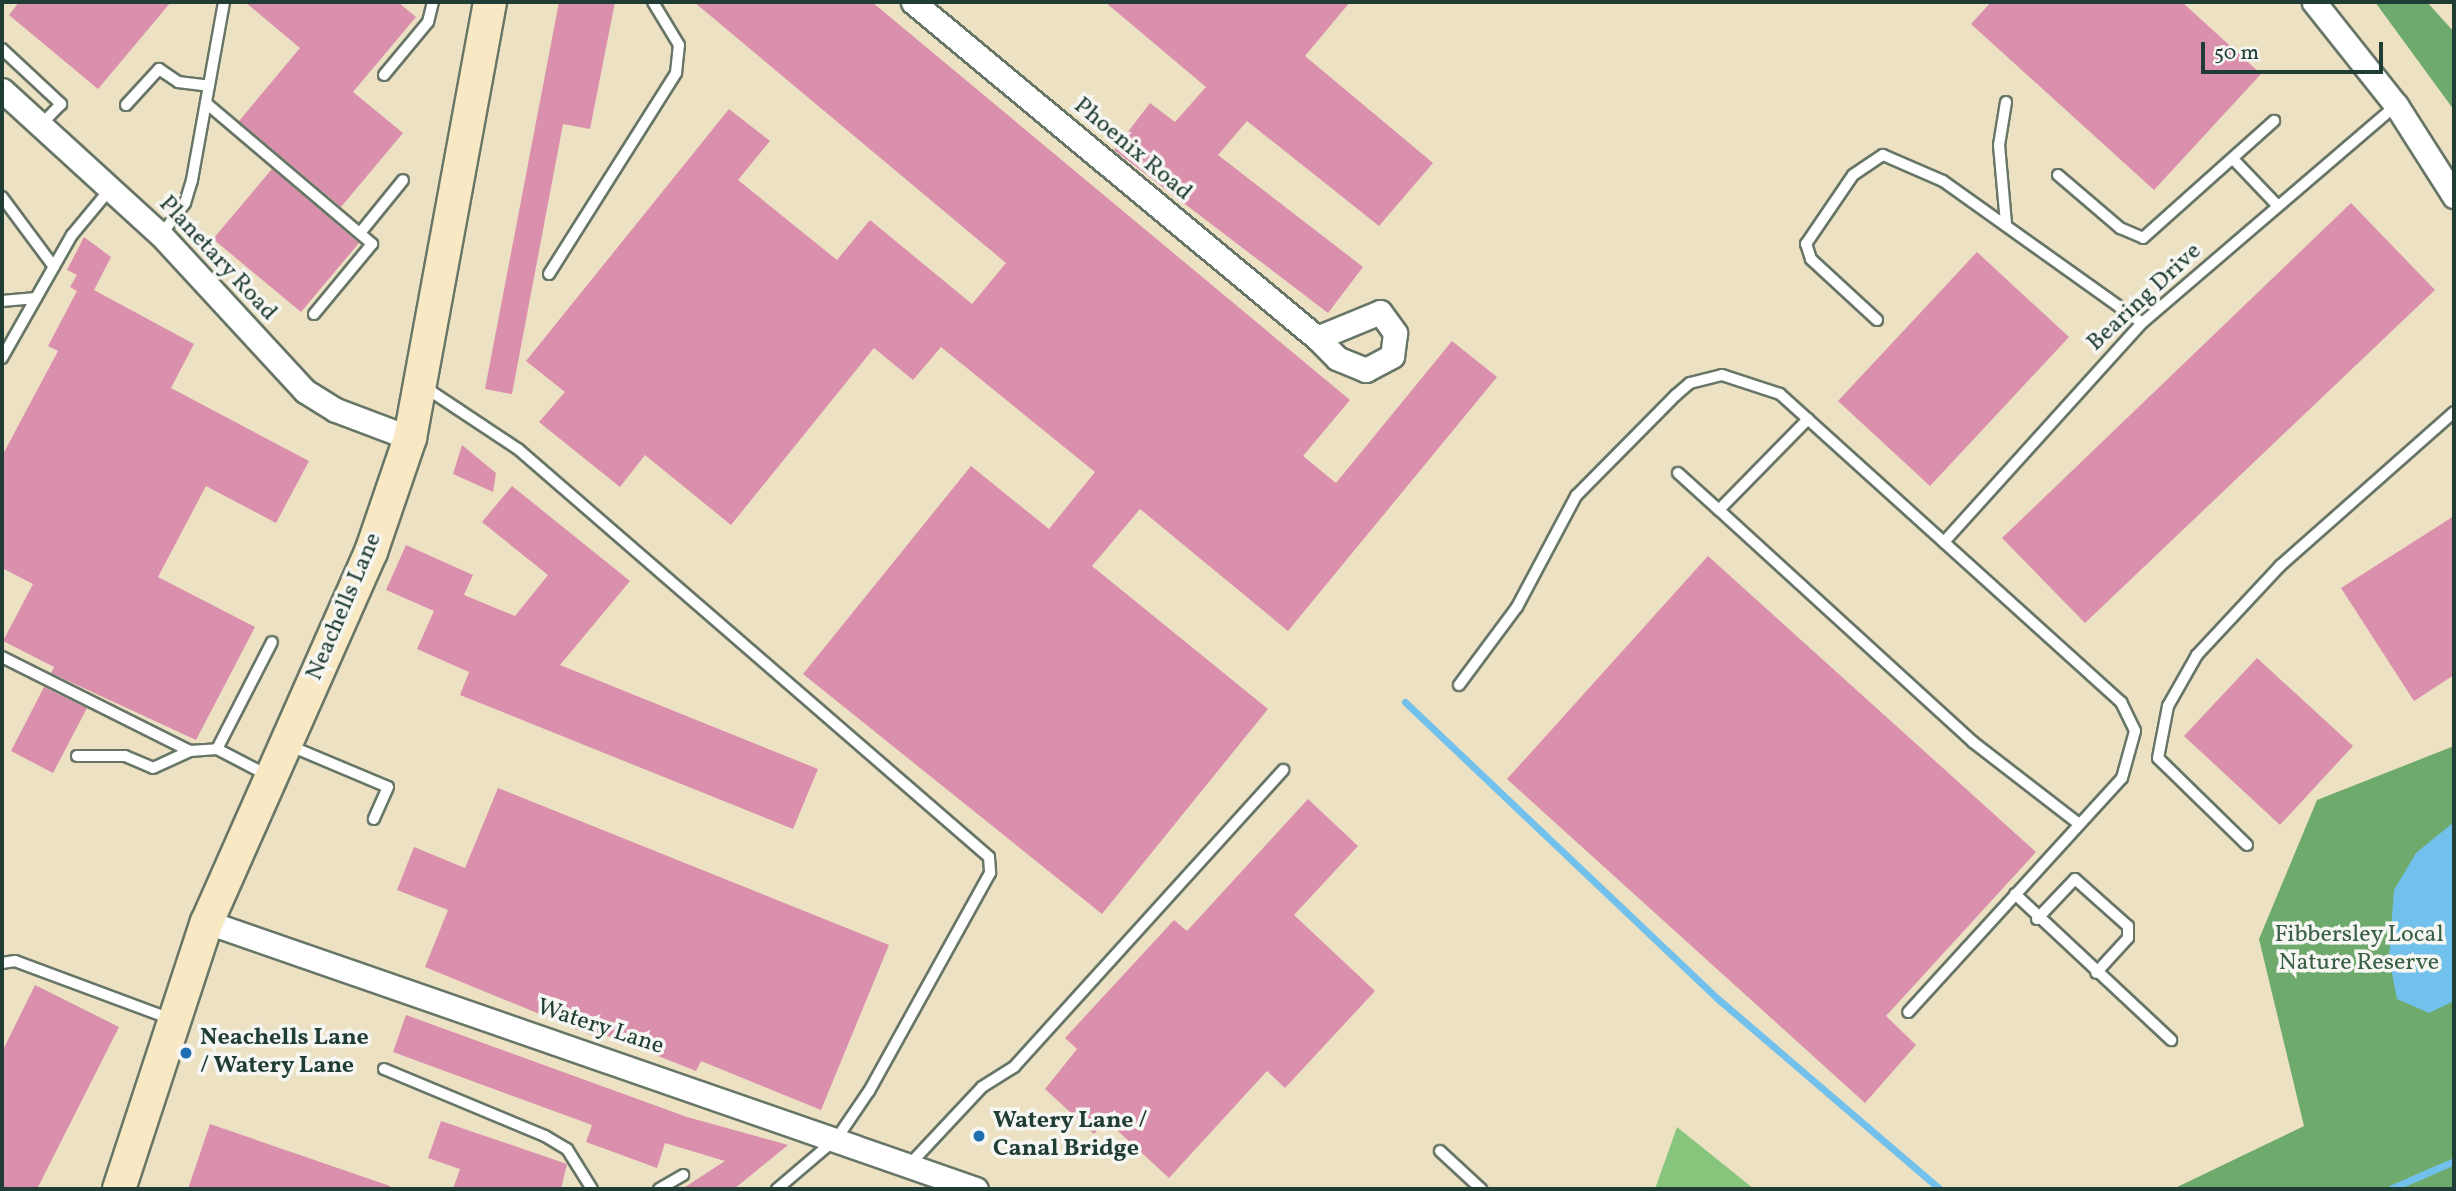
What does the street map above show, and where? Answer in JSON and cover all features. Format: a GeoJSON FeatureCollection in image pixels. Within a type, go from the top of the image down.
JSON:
{"type":"FeatureCollection","features":[{"type":"Feature","properties":{"kind":"street","name":"Neachells Lane"},"geometry":{"type":"LineString","coordinates":[[120,1189],[171,1019],[207,922],[371,552],[410,438],[423,386],[490,2]]}},
{"type":"Feature","properties":{"kind":"street","name":"Phoenix Road"},"geometry":{"type":"LineString","coordinates":[[913,2],[1317,338]]}},
{"type":"Feature","properties":{"kind":"street"},"geometry":{"type":"LineString","coordinates":[[2314,2],[2396,105],[2454,196]]}},
{"type":"Feature","properties":{"kind":"street","name":"Planetary Road"},"geometry":{"type":"LineString","coordinates":[[2,90],[161,235],[305,391],[410,438]]}},
{"type":"Feature","properties":{"kind":"street","name":"Watery Lane"},"geometry":{"type":"LineString","coordinates":[[207,922],[291,956],[837,1138],[976,1189]]}},
{"type":"Feature","properties":{"kind":"lane"},"geometry":{"type":"LineString","coordinates":[[161,235],[185,202],[224,2]]}},
{"type":"Feature","properties":{"kind":"lane"},"geometry":{"type":"LineString","coordinates":[[384,75],[428,22],[433,2]]}},
{"type":"Feature","properties":{"kind":"lane"},"geometry":{"type":"LineString","coordinates":[[550,274],[676,73],[679,45],[653,2]]}},
{"type":"Feature","properties":{"kind":"lane"},"geometry":{"type":"LineString","coordinates":[[2,49],[61,104],[41,125]]}},
{"type":"Feature","properties":{"kind":"lane"},"geometry":{"type":"LineString","coordinates":[[126,105],[159,69],[178,82],[209,86]]}},
{"type":"Feature","properties":{"kind":"lane"},"geometry":{"type":"LineString","coordinates":[[2006,102],[1999,145],[2007,224]]}},
{"type":"Feature","properties":{"kind":"lane"},"geometry":{"type":"LineString","coordinates":[[206,103],[372,244],[314,314]]}},
{"type":"Feature","properties":{"kind":"lane","name":"Bearing Drive"},"geometry":{"type":"LineString","coordinates":[[1944,542],[2143,323],[2396,105]]}},
{"type":"Feature","properties":{"kind":"lane"},"geometry":{"type":"LineString","coordinates":[[2058,175],[2120,228],[2143,238],[2235,161],[2274,121]]}},
{"type":"Feature","properties":{"kind":"lane"},"geometry":{"type":"LineString","coordinates":[[1877,320],[1811,259],[1806,244],[1853,175],[1873,158],[1920,168],[2007,224],[2143,323]]}},
{"type":"Feature","properties":{"kind":"lane"},"geometry":{"type":"LineString","coordinates":[[2235,161],[2278,206]]}},
{"type":"Feature","properties":{"kind":"lane"},"geometry":{"type":"LineString","coordinates":[[360,233],[403,180]]}},
{"type":"Feature","properties":{"kind":"lane"},"geometry":{"type":"LineString","coordinates":[[2,358],[54,267],[111,188]]}},
{"type":"Feature","properties":{"kind":"lane"},"geometry":{"type":"LineString","coordinates":[[2,197],[54,267]]}},
{"type":"Feature","properties":{"kind":"lane"},"geometry":{"type":"LineString","coordinates":[[2,301],[36,298]]}},
{"type":"Feature","properties":{"kind":"lane"},"geometry":{"type":"LineString","coordinates":[[1459,685],[1517,607],[1576,496],[1690,383],[1741,377],[1780,394],[2129,715],[2135,748],[2131,765],[1908,1012]]}},
{"type":"Feature","properties":{"kind":"lane"},"geometry":{"type":"LineString","coordinates":[[423,386],[519,449],[989,858],[990,873],[837,1138],[777,1189]]}},
{"type":"Feature","properties":{"kind":"lane"},"geometry":{"type":"LineString","coordinates":[[2246,845],[2158,758],[2168,706],[2197,655],[2280,566],[2454,412]]}},
{"type":"Feature","properties":{"kind":"lane"},"geometry":{"type":"LineString","coordinates":[[1719,510],[1808,419]]}},
{"type":"Feature","properties":{"kind":"lane"},"geometry":{"type":"LineString","coordinates":[[1678,472],[1973,742],[2079,824]]}},
{"type":"Feature","properties":{"kind":"lane"},"geometry":{"type":"LineString","coordinates":[[217,749],[272,642]]}},
{"type":"Feature","properties":{"kind":"lane"},"geometry":{"type":"LineString","coordinates":[[2,657],[190,751]]}},
{"type":"Feature","properties":{"kind":"lane"},"geometry":{"type":"LineString","coordinates":[[285,744],[388,787],[374,819]]}},
{"type":"Feature","properties":{"kind":"lane"},"geometry":{"type":"LineString","coordinates":[[77,756],[125,756],[153,768],[190,751],[217,749],[270,776]]}},
{"type":"Feature","properties":{"kind":"lane"},"geometry":{"type":"LineString","coordinates":[[910,1164],[982,1087],[1014,1067],[1283,770]]}},
{"type":"Feature","properties":{"kind":"lane"},"geometry":{"type":"LineString","coordinates":[[2037,919],[2075,879],[2128,926],[2128,938],[2096,972]]}},
{"type":"Feature","properties":{"kind":"lane"},"geometry":{"type":"LineString","coordinates":[[2015,894],[2037,919],[2171,1040]]}},
{"type":"Feature","properties":{"kind":"lane"},"geometry":{"type":"LineString","coordinates":[[2,963],[15,961],[171,1019]]}},
{"type":"Feature","properties":{"kind":"lane"},"geometry":{"type":"LineString","coordinates":[[384,1069],[545,1136],[567,1149],[592,1189]]}},
{"type":"Feature","properties":{"kind":"lane"},"geometry":{"type":"LineString","coordinates":[[1440,1151],[1481,1189]]}},
{"type":"Feature","properties":{"kind":"lane"},"geometry":{"type":"LineString","coordinates":[[659,1189],[683,1175]]}},
{"type":"Feature","properties":{"kind":"green space"},"geometry":{"type":"Polygon","coordinates":[[[2375,2],[2427,2],[2454,32],[2454,110],[2375,2]]]}},
{"type":"Feature","properties":{"kind":"green space","name":"Fibbersley Local Nature Reserve"},"geometry":{"type":"Polygon","coordinates":[[[2454,746],[2454,1189],[2173,1189],[2304,1126],[2259,939],[2317,800],[2454,746]]]}},
{"type":"Feature","properties":{"kind":"green space"},"geometry":{"type":"Polygon","coordinates":[[[1677,1127],[1754,1189],[1655,1189],[1677,1127]]]}},
{"type":"Feature","properties":{"kind":"water"},"geometry":{"type":"Polygon","coordinates":[[[2454,822],[2454,1001],[2429,1013],[2397,999],[2389,958],[2394,890],[2416,853],[2454,822]]]}},
{"type":"Feature","properties":{"kind":"building"},"geometry":{"type":"Polygon","coordinates":[[[19,2],[171,2],[98,89],[9,15],[19,2]]]}},
{"type":"Feature","properties":{"kind":"building"},"geometry":{"type":"Polygon","coordinates":[[[245,2],[398,2],[416,17],[353,92],[403,133],[341,207],[239,121],[300,48],[245,2]]]}},
{"type":"Feature","properties":{"kind":"building"},"geometry":{"type":"Polygon","coordinates":[[[559,2],[615,2],[590,129],[563,124],[512,394],[485,389],[559,2]]]}},
{"type":"Feature","properties":{"kind":"building"},"geometry":{"type":"Polygon","coordinates":[[[694,2],[872,2],[1350,400],[1303,456],[1336,483],[1452,341],[1497,377],[1288,631],[1140,509],[1092,566],[1268,709],[1102,914],[803,674],[971,466],[1049,529],[1095,472],[941,347],[913,380],[874,348],[731,525],[645,455],[620,487],[539,422],[565,392],[526,361],[729,109],[770,141],[738,180],[837,260],[870,220],[972,304],[1006,263],[694,2]]]}},
{"type":"Feature","properties":{"kind":"building"},"geometry":{"type":"Polygon","coordinates":[[[1105,2],[1350,2],[1305,56],[1433,163],[1379,226],[1247,121],[1218,155],[1363,267],[1328,313],[1114,150],[1150,103],[1175,122],[1206,87],[1105,2]]]}},
{"type":"Feature","properties":{"kind":"building"},"geometry":{"type":"Polygon","coordinates":[[[1991,2],[2182,2],[2261,74],[2154,190],[1971,24],[1991,2]]]}},
{"type":"Feature","properties":{"kind":"building"},"geometry":{"type":"Polygon","coordinates":[[[272,169],[359,243],[301,312],[213,239],[272,169]]]}},
{"type":"Feature","properties":{"kind":"building"},"geometry":{"type":"Polygon","coordinates":[[[2351,203],[2435,290],[2085,623],[2002,538],[2351,203]]]}},
{"type":"Feature","properties":{"kind":"building"},"geometry":{"type":"Polygon","coordinates":[[[84,237],[111,257],[94,290],[194,344],[171,388],[309,461],[276,523],[206,486],[158,577],[255,627],[196,740],[51,673],[54,667],[3,641],[33,584],[2,568],[2,456],[58,351],[48,346],[77,291],[70,287],[77,275],[67,270],[84,237]]]}},
{"type":"Feature","properties":{"kind":"building"},"geometry":{"type":"Polygon","coordinates":[[[1977,252],[2069,337],[1930,486],[1838,401],[1977,252]]]}},
{"type":"Feature","properties":{"kind":"building"},"geometry":{"type":"Polygon","coordinates":[[[462,445],[496,473],[493,492],[453,474],[462,445]]]}},
{"type":"Feature","properties":{"kind":"building"},"geometry":{"type":"Polygon","coordinates":[[[512,486],[630,581],[560,665],[818,769],[793,829],[460,695],[469,672],[417,649],[434,611],[386,590],[406,545],[473,575],[464,595],[515,616],[548,575],[482,522],[512,486]]]}},
{"type":"Feature","properties":{"kind":"building"},"geometry":{"type":"Polygon","coordinates":[[[2454,516],[2454,675],[2414,701],[2341,588],[2454,516]]]}},
{"type":"Feature","properties":{"kind":"building"},"geometry":{"type":"Polygon","coordinates":[[[1708,556],[2036,852],[1886,1016],[1916,1045],[1865,1103],[1507,779],[1708,556]]]}},
{"type":"Feature","properties":{"kind":"building"},"geometry":{"type":"Polygon","coordinates":[[[2257,658],[2353,746],[2280,825],[2184,736],[2257,658]]]}},
{"type":"Feature","properties":{"kind":"building"},"geometry":{"type":"Polygon","coordinates":[[[44,687],[87,708],[53,773],[11,751],[44,687]]]}},
{"type":"Feature","properties":{"kind":"building"},"geometry":{"type":"Polygon","coordinates":[[[498,788],[889,945],[821,1110],[701,1061],[696,1071],[600,1033],[598,1038],[425,967],[448,910],[397,890],[414,847],[465,868],[498,788]]]}},
{"type":"Feature","properties":{"kind":"building"},"geometry":{"type":"Polygon","coordinates":[[[1308,799],[1358,846],[1294,915],[1375,991],[1285,1088],[1267,1071],[1169,1178],[1106,1120],[1094,1134],[1045,1089],[1077,1049],[1065,1038],[1174,920],[1187,931],[1308,799]]]}},
{"type":"Feature","properties":{"kind":"building"},"geometry":{"type":"Polygon","coordinates":[[[35,985],[119,1027],[37,1189],[2,1189],[2,1052],[35,985]]]}},
{"type":"Feature","properties":{"kind":"building"},"geometry":{"type":"Polygon","coordinates":[[[406,1015],[687,1117],[788,1145],[734,1189],[682,1189],[725,1161],[665,1143],[657,1168],[586,1142],[592,1125],[393,1052],[406,1015]]]}},
{"type":"Feature","properties":{"kind":"building"},"geometry":{"type":"Polygon","coordinates":[[[441,1121],[567,1164],[561,1189],[453,1189],[460,1169],[428,1158],[441,1121]]]}},
{"type":"Feature","properties":{"kind":"building"},"geometry":{"type":"Polygon","coordinates":[[[210,1124],[390,1186],[390,1189],[188,1189],[210,1124]]]}},
{"type":"Feature","properties":{"kind":"waterway"},"geometry":{"type":"LineString","coordinates":[[1405,702],[1718,999],[1940,1189]]}},
{"type":"Feature","properties":{"kind":"waterway"},"geometry":{"type":"LineString","coordinates":[[2390,1189],[2454,1161]]}},
{"type":"Feature","properties":{"kind":"place","name":"Neachells Lane / Watery Lane"},"geometry":{"type":"Point","coordinates":[186,1053]}},
{"type":"Feature","properties":{"kind":"place","name":"Watery Lane / Canal Bridge"},"geometry":{"type":"Point","coordinates":[979,1136]}}]}
